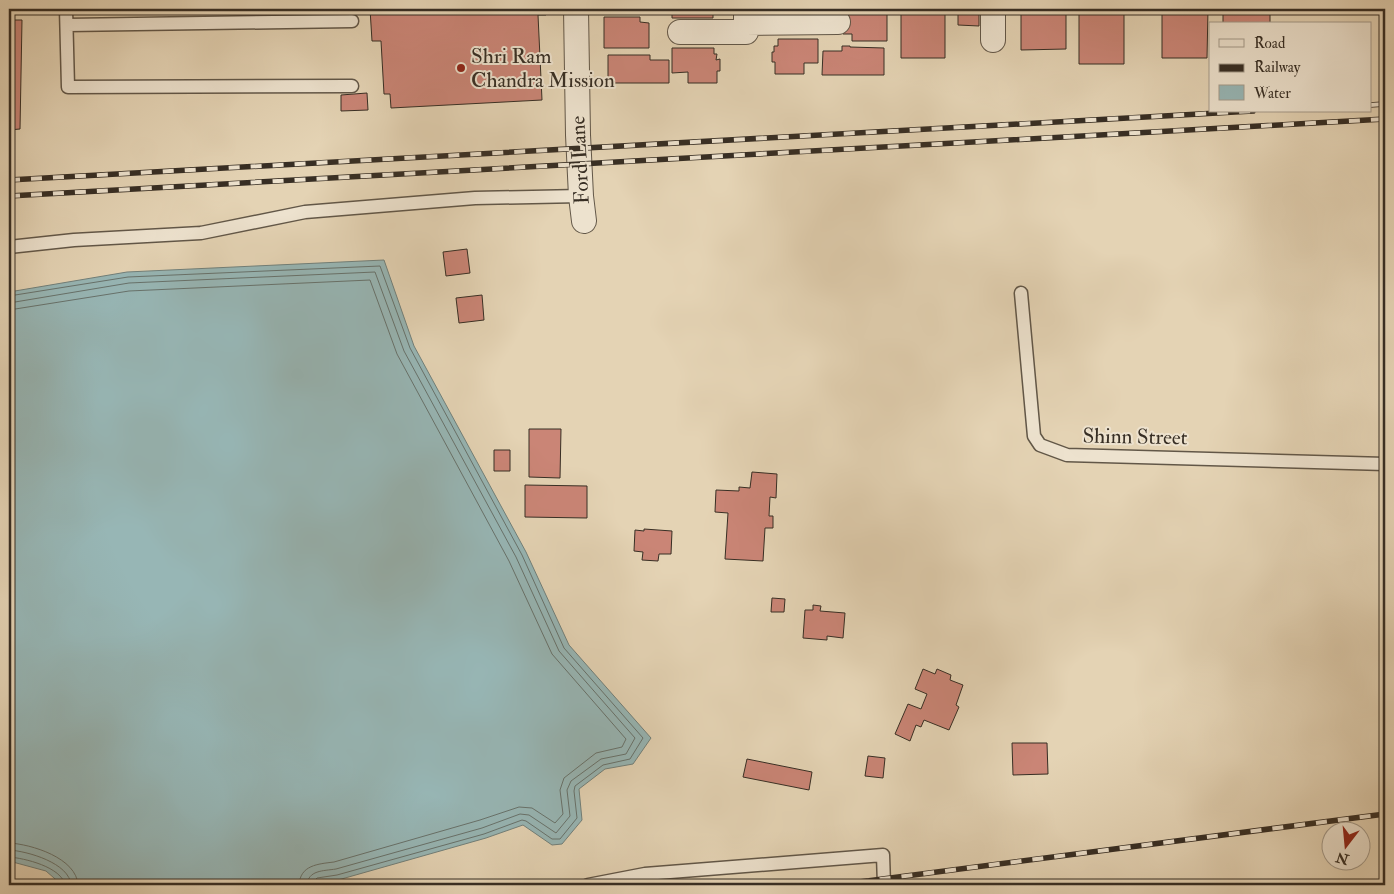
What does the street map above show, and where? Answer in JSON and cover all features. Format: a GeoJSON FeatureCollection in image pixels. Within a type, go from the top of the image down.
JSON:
{"type":"FeatureCollection","features":[{"type":"Feature","properties":{"kind":"street","name":"Ford Lane"},"geometry":{"type":"LineString","coordinates":[[576,9],[581,196],[584,222]]}},
{"type":"Feature","properties":{"kind":"street"},"geometry":{"type":"LineString","coordinates":[[993,40],[994,9]]}},
{"type":"Feature","properties":{"kind":"street"},"geometry":{"type":"LineString","coordinates":[[680,32],[746,21],[838,22]]}},
{"type":"Feature","properties":{"kind":"lane"},"geometry":{"type":"LineString","coordinates":[[66,9],[68,88],[352,86]]}},
{"type":"Feature","properties":{"kind":"lane"},"geometry":{"type":"LineString","coordinates":[[66,25],[352,21]]}},
{"type":"Feature","properties":{"kind":"lane"},"geometry":{"type":"LineString","coordinates":[[9,247],[74,240],[202,233],[305,212],[475,198],[581,196]]}},
{"type":"Feature","properties":{"kind":"lane","name":"Shinn Street"},"geometry":{"type":"LineString","coordinates":[[1021,293],[1034,436],[1040,445],[1046,448],[1066,455],[1385,464]]}},
{"type":"Feature","properties":{"kind":"lane"},"geometry":{"type":"LineString","coordinates":[[588,885],[645,874],[883,854],[884,885]]}},
{"type":"Feature","properties":{"kind":"water"},"geometry":{"type":"Polygon","coordinates":[[[384,260],[414,346],[526,552],[569,645],[651,738],[633,764],[605,769],[579,789],[582,820],[562,844],[552,845],[523,825],[486,838],[338,880],[298,885],[62,885],[46,871],[9,861],[9,292],[127,272],[384,260]]]}},
{"type":"Feature","properties":{"kind":"building","name":"Shri Ram Chandra Mission"},"geometry":{"type":"Polygon","coordinates":[[[370,9],[546,9],[546,15],[538,15],[542,100],[391,108],[390,94],[384,94],[381,41],[372,41],[370,9]]]}},
{"type":"Feature","properties":{"kind":"building"},"geometry":{"type":"Polygon","coordinates":[[[607,9],[650,9],[650,11],[607,11],[607,9]]]}},
{"type":"Feature","properties":{"kind":"building"},"geometry":{"type":"Polygon","coordinates":[[[672,9],[716,9],[716,12],[713,12],[713,18],[672,18],[672,9]]]}},
{"type":"Feature","properties":{"kind":"building"},"geometry":{"type":"Polygon","coordinates":[[[901,9],[945,9],[945,58],[901,58],[901,9]]]}},
{"type":"Feature","properties":{"kind":"building"},"geometry":{"type":"Polygon","coordinates":[[[958,9],[979,9],[979,26],[958,25],[958,9]]]}},
{"type":"Feature","properties":{"kind":"building"},"geometry":{"type":"Polygon","coordinates":[[[1021,9],[1066,9],[1066,49],[1021,50],[1021,9]]]}},
{"type":"Feature","properties":{"kind":"building"},"geometry":{"type":"Polygon","coordinates":[[[1079,9],[1124,9],[1124,64],[1079,64],[1079,9]]]}},
{"type":"Feature","properties":{"kind":"building"},"geometry":{"type":"Polygon","coordinates":[[[1162,9],[1208,9],[1207,58],[1162,58],[1162,9]]]}},
{"type":"Feature","properties":{"kind":"building"},"geometry":{"type":"Polygon","coordinates":[[[1223,9],[1270,9],[1270,22],[1223,22],[1223,9]]]}},
{"type":"Feature","properties":{"kind":"building"},"geometry":{"type":"Polygon","coordinates":[[[843,10],[887,10],[887,41],[852,41],[852,34],[843,34],[843,10]]]}},
{"type":"Feature","properties":{"kind":"building"},"geometry":{"type":"Polygon","coordinates":[[[604,17],[640,17],[640,22],[649,23],[649,48],[604,48],[604,17]]]}},
{"type":"Feature","properties":{"kind":"building"},"geometry":{"type":"Polygon","coordinates":[[[9,20],[22,20],[20,129],[9,130],[9,20]]]}},
{"type":"Feature","properties":{"kind":"building"},"geometry":{"type":"Polygon","coordinates":[[[778,39],[818,39],[818,63],[804,63],[804,74],[775,74],[775,62],[772,62],[772,52],[774,52],[774,46],[778,46],[778,39]]]}},
{"type":"Feature","properties":{"kind":"building"},"geometry":{"type":"Polygon","coordinates":[[[842,46],[884,48],[884,75],[822,75],[823,51],[842,51],[842,46]]]}},
{"type":"Feature","properties":{"kind":"building"},"geometry":{"type":"Polygon","coordinates":[[[672,48],[714,48],[714,54],[717,54],[716,60],[720,59],[717,83],[688,83],[688,72],[672,73],[672,48]]]}},
{"type":"Feature","properties":{"kind":"building"},"geometry":{"type":"Polygon","coordinates":[[[608,55],[650,55],[650,60],[669,60],[669,83],[608,83],[608,55]]]}},
{"type":"Feature","properties":{"kind":"building"},"geometry":{"type":"Polygon","coordinates":[[[367,93],[368,110],[341,111],[341,95],[367,93]]]}},
{"type":"Feature","properties":{"kind":"building"},"geometry":{"type":"Polygon","coordinates":[[[467,249],[470,273],[446,276],[443,252],[467,249]]]}},
{"type":"Feature","properties":{"kind":"building"},"geometry":{"type":"Polygon","coordinates":[[[482,295],[484,320],[459,323],[456,298],[482,295]]]}},
{"type":"Feature","properties":{"kind":"building"},"geometry":{"type":"Polygon","coordinates":[[[529,429],[561,429],[560,478],[529,477],[529,429]]]}},
{"type":"Feature","properties":{"kind":"building"},"geometry":{"type":"Polygon","coordinates":[[[494,450],[510,450],[510,471],[494,471],[494,450]]]}},
{"type":"Feature","properties":{"kind":"building"},"geometry":{"type":"Polygon","coordinates":[[[752,472],[777,474],[776,498],[770,497],[769,516],[773,516],[773,528],[765,528],[763,561],[725,559],[728,513],[715,512],[716,490],[739,491],[739,487],[750,488],[752,472]]]}},
{"type":"Feature","properties":{"kind":"building"},"geometry":{"type":"Polygon","coordinates":[[[525,485],[587,486],[587,518],[525,517],[525,485]]]}},
{"type":"Feature","properties":{"kind":"building"},"geometry":{"type":"Polygon","coordinates":[[[644,529],[672,531],[671,554],[659,554],[658,561],[642,560],[643,552],[634,551],[635,530],[644,531],[644,529]]]}},
{"type":"Feature","properties":{"kind":"building"},"geometry":{"type":"Polygon","coordinates":[[[772,598],[785,599],[784,612],[771,612],[772,598]]]}},
{"type":"Feature","properties":{"kind":"building"},"geometry":{"type":"Polygon","coordinates":[[[813,605],[821,606],[820,611],[845,613],[843,638],[827,636],[827,640],[803,638],[805,610],[813,610],[813,605]]]}},
{"type":"Feature","properties":{"kind":"building"},"geometry":{"type":"Polygon","coordinates":[[[923,669],[935,674],[937,669],[951,675],[950,680],[963,685],[956,705],[959,707],[949,730],[924,720],[921,727],[916,725],[910,741],[895,734],[908,704],[921,709],[927,694],[915,689],[923,669]]]}},
{"type":"Feature","properties":{"kind":"building"},"geometry":{"type":"Polygon","coordinates":[[[1012,743],[1047,743],[1048,774],[1013,775],[1012,743]]]}},
{"type":"Feature","properties":{"kind":"building"},"geometry":{"type":"Polygon","coordinates":[[[868,756],[885,758],[883,778],[865,776],[868,756]]]}},
{"type":"Feature","properties":{"kind":"building"},"geometry":{"type":"Polygon","coordinates":[[[747,759],[812,772],[809,790],[743,777],[747,759]]]}},
{"type":"Feature","properties":{"kind":"railway"},"geometry":{"type":"LineString","coordinates":[[1372,105],[1385,104]]}},
{"type":"Feature","properties":{"kind":"railway"},"geometry":{"type":"LineString","coordinates":[[9,180],[1235,112]]}},
{"type":"Feature","properties":{"kind":"railway"},"geometry":{"type":"LineString","coordinates":[[9,196],[1385,119]]}},
{"type":"Feature","properties":{"kind":"railway"},"geometry":{"type":"LineString","coordinates":[[836,885],[1385,814]]}},
{"type":"Feature","properties":{"kind":"place","name":"Shri Ram Chandra Mission"},"geometry":{"type":"Point","coordinates":[461,68]}}]}
